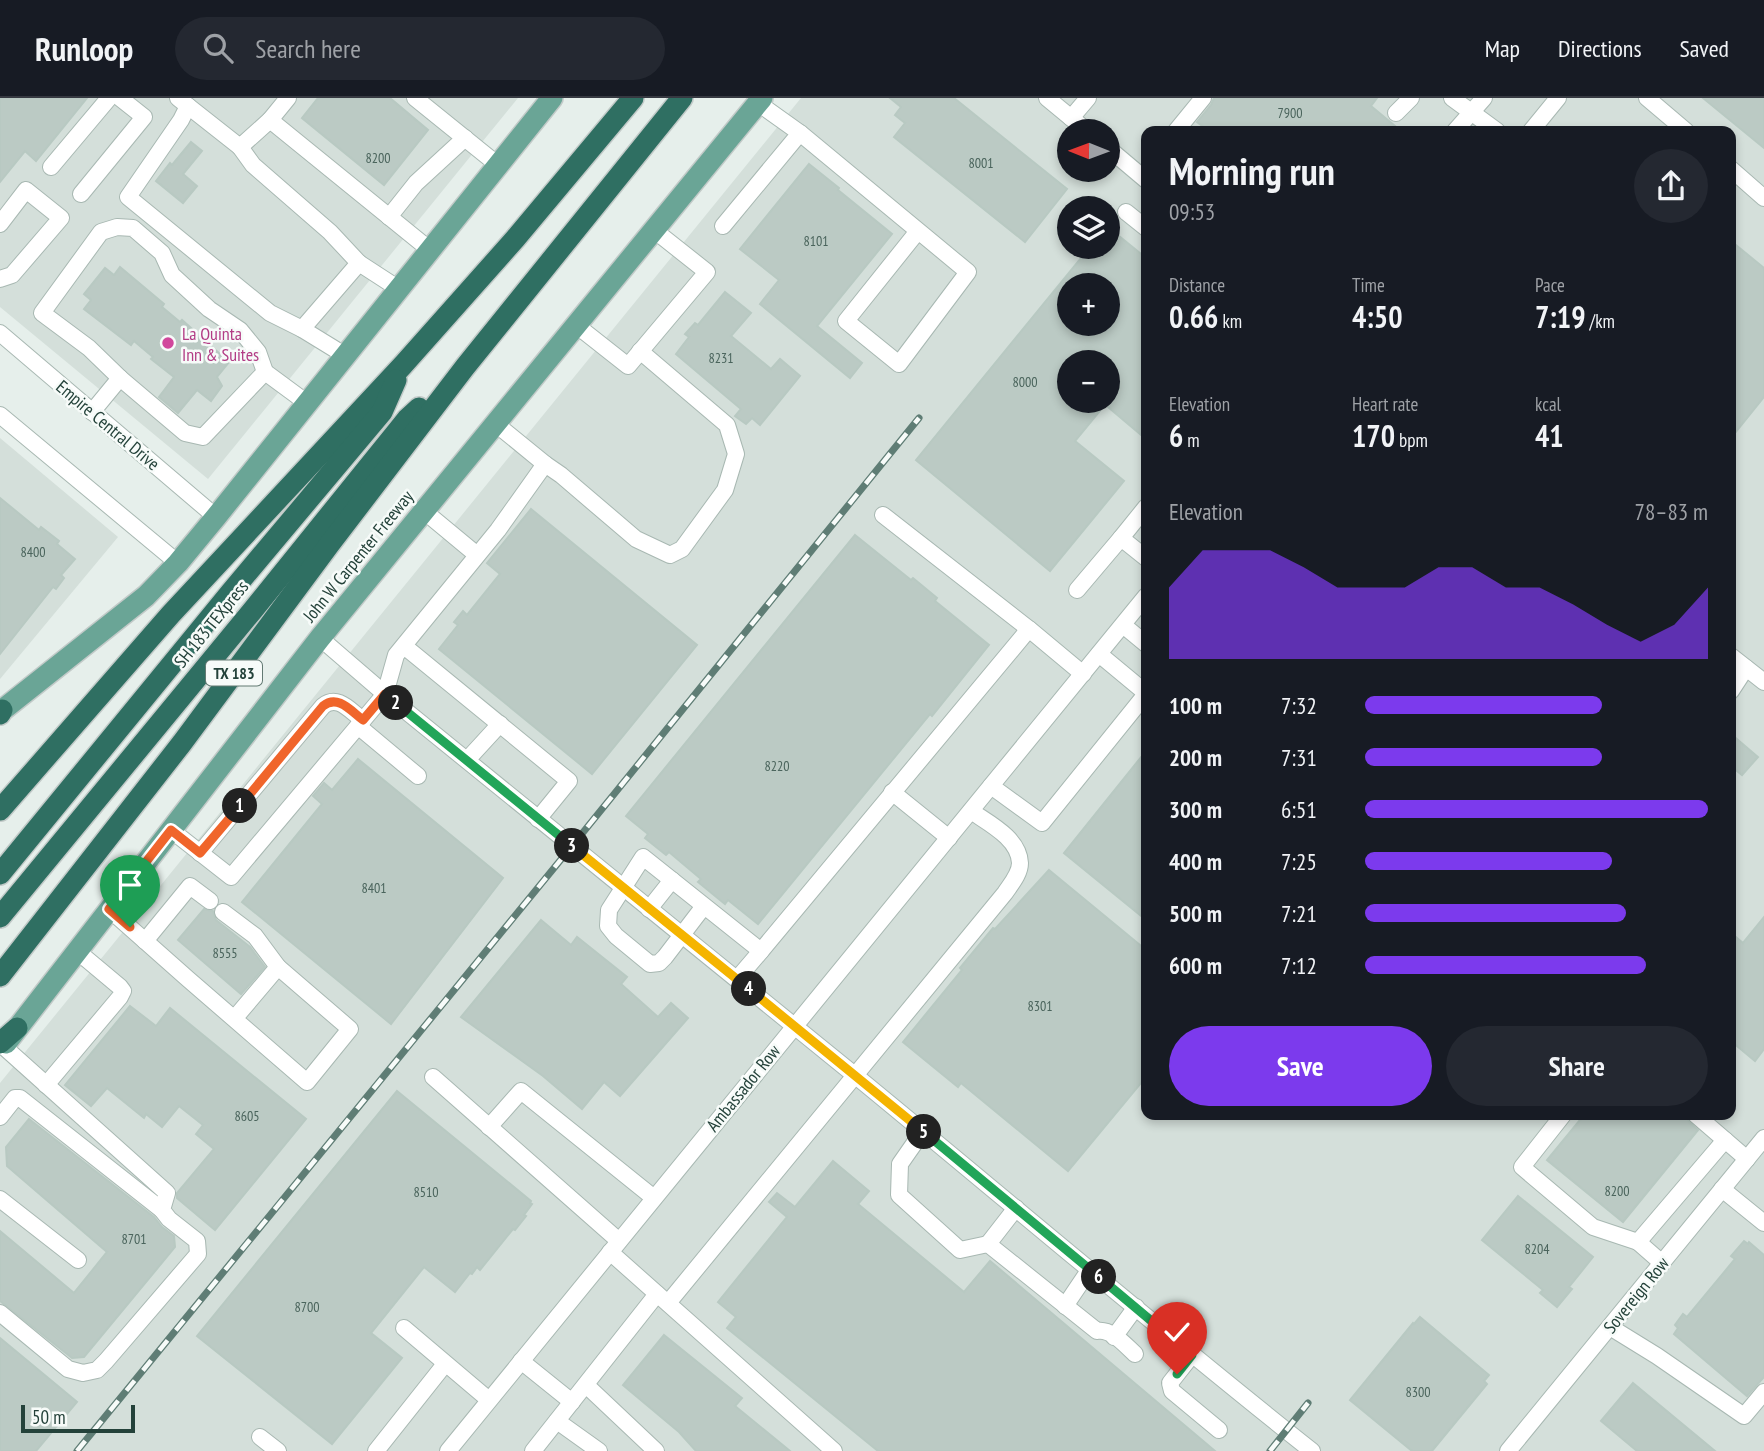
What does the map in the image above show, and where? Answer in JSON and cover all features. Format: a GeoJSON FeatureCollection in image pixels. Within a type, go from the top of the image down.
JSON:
{"type":"FeatureCollection","features":[{"type":"Feature","properties":{"kind":"highway"},"geometry":{"type":"LineString","coordinates":[[0,810],[171,614],[403,365],[515,239],[633,98]]}},
{"type":"Feature","properties":{"kind":"highway","name":"John W Carpenter Freeway"},"geometry":{"type":"LineString","coordinates":[[0,976],[182,743],[465,367],[682,98]]}},
{"type":"Feature","properties":{"kind":"highway","name":"SH 183 TEXpress"},"geometry":{"type":"LineString","coordinates":[[0,874],[382,412],[403,365]]}},
{"type":"Feature","properties":{"kind":"highway","name":"SH 183 TEXpress"},"geometry":{"type":"LineString","coordinates":[[0,917],[407,419],[465,367]]}},
{"type":"Feature","properties":{"kind":"highway"},"geometry":{"type":"LineString","coordinates":[[1,1046],[17,1028]]}},
{"type":"Feature","properties":{"kind":"main road"},"geometry":{"type":"LineString","coordinates":[[1,712],[146,596],[178,563],[552,98]]}},
{"type":"Feature","properties":{"kind":"main road","name":"John W Carpenter Freeway"},"geometry":{"type":"LineString","coordinates":[[17,1028],[320,638],[760,100]]}},
{"type":"Feature","properties":{"kind":"street"},"geometry":{"type":"LineString","coordinates":[[51,167],[109,98]]}},
{"type":"Feature","properties":{"kind":"street"},"geometry":{"type":"LineString","coordinates":[[81,194],[144,117],[120,98]]}},
{"type":"Feature","properties":{"kind":"street"},"geometry":{"type":"LineString","coordinates":[[240,148],[270,120],[288,98]]}},
{"type":"Feature","properties":{"kind":"street"},"geometry":{"type":"LineString","coordinates":[[415,98],[498,165]]}},
{"type":"Feature","properties":{"kind":"street"},"geometry":{"type":"LineString","coordinates":[[1047,98],[1071,118],[1088,98]]}},
{"type":"Feature","properties":{"kind":"street"},"geometry":{"type":"LineString","coordinates":[[1180,126],[1203,98]]}},
{"type":"Feature","properties":{"kind":"street"},"geometry":{"type":"LineString","coordinates":[[1396,113],[1411,98]]}},
{"type":"Feature","properties":{"kind":"street"},"geometry":{"type":"LineString","coordinates":[[1452,98],[1490,126]]}},
{"type":"Feature","properties":{"kind":"street"},"geometry":{"type":"LineString","coordinates":[[1459,126],[1484,98]]}},
{"type":"Feature","properties":{"kind":"street"},"geometry":{"type":"LineString","coordinates":[[1647,98],[1680,126]]}},
{"type":"Feature","properties":{"kind":"street"},"geometry":{"type":"LineString","coordinates":[[760,100],[968,272],[899,364],[846,321],[918,231]]}},
{"type":"Feature","properties":{"kind":"street"},"geometry":{"type":"LineString","coordinates":[[1535,126],[1553,100]]}},
{"type":"Feature","properties":{"kind":"street"},"geometry":{"type":"LineString","coordinates":[[183,102],[240,148],[253,165],[330,232],[359,263],[399,289]]}},
{"type":"Feature","properties":{"kind":"street"},"geometry":{"type":"LineString","coordinates":[[183,102],[181,120],[128,197],[270,313],[345,356]]}},
{"type":"Feature","properties":{"kind":"street"},"geometry":{"type":"LineString","coordinates":[[270,120],[430,250]]}},
{"type":"Feature","properties":{"kind":"street"},"geometry":{"type":"LineString","coordinates":[[723,226],[800,134]]}},
{"type":"Feature","properties":{"kind":"street"},"geometry":{"type":"LineString","coordinates":[[389,217],[416,184],[465,138]]}},
{"type":"Feature","properties":{"kind":"street"},"geometry":{"type":"LineString","coordinates":[[1120,158],[1141,176]]}},
{"type":"Feature","properties":{"kind":"street"},"geometry":{"type":"LineString","coordinates":[[1736,173],[1764,198]]}},
{"type":"Feature","properties":{"kind":"street"},"geometry":{"type":"LineString","coordinates":[[0,224],[26,190],[61,218],[12,275],[0,279]]}},
{"type":"Feature","properties":{"kind":"street"},"geometry":{"type":"LineString","coordinates":[[1126,212],[1141,224]]}},
{"type":"Feature","properties":{"kind":"street"},"geometry":{"type":"LineString","coordinates":[[265,373],[204,437],[185,433],[89,348],[42,313],[101,232],[117,227],[133,228],[162,253],[172,275],[209,309],[240,330],[258,352],[265,373],[307,403]]}},
{"type":"Feature","properties":{"kind":"street"},"geometry":{"type":"LineString","coordinates":[[576,325],[628,366],[707,272],[654,230]]}},
{"type":"Feature","properties":{"kind":"street"},"geometry":{"type":"LineString","coordinates":[[302,329],[359,263]]}},
{"type":"Feature","properties":{"kind":"street","name":"Empire Central Drive"},"geometry":{"type":"LineString","coordinates":[[0,333],[216,517]]}},
{"type":"Feature","properties":{"kind":"street"},"geometry":{"type":"LineString","coordinates":[[496,424],[636,539],[670,555],[682,549],[725,489],[736,454],[727,425],[640,351]]}},
{"type":"Feature","properties":{"kind":"street"},"geometry":{"type":"LineString","coordinates":[[92,412],[120,378]]}},
{"type":"Feature","properties":{"kind":"street"},"geometry":{"type":"LineString","coordinates":[[0,415],[178,563]]}},
{"type":"Feature","properties":{"kind":"street"},"geometry":{"type":"LineString","coordinates":[[171,830],[232,877],[385,694],[396,655],[477,555],[545,464]]}},
{"type":"Feature","properties":{"kind":"street"},"geometry":{"type":"LineString","coordinates":[[424,511],[477,555]]}},
{"type":"Feature","properties":{"kind":"street"},"geometry":{"type":"LineString","coordinates":[[1077,590],[1141,513]]}},
{"type":"Feature","properties":{"kind":"street"},"geometry":{"type":"LineString","coordinates":[[883,514],[1083,674]]}},
{"type":"Feature","properties":{"kind":"street"},"geometry":{"type":"LineString","coordinates":[[1121,538],[1141,554]]}},
{"type":"Feature","properties":{"kind":"street","name":"Ambassador Row"},"geometry":{"type":"LineString","coordinates":[[448,1451],[1141,602]]}},
{"type":"Feature","properties":{"kind":"street"},"geometry":{"type":"LineString","coordinates":[[1123,625],[1141,639]]}},
{"type":"Feature","properties":{"kind":"street"},"geometry":{"type":"LineString","coordinates":[[737,979],[1029,629]]}},
{"type":"Feature","properties":{"kind":"street"},"geometry":{"type":"LineString","coordinates":[[320,638],[385,694],[855,1075],[1192,1355],[1312,1451]]}},
{"type":"Feature","properties":{"kind":"street"},"geometry":{"type":"LineString","coordinates":[[404,646],[569,781],[538,819]]}},
{"type":"Feature","properties":{"kind":"street"},"geometry":{"type":"LineString","coordinates":[[1099,654],[1141,690]]}},
{"type":"Feature","properties":{"kind":"street"},"geometry":{"type":"LineString","coordinates":[[1736,660],[1764,682]]}},
{"type":"Feature","properties":{"kind":"street"},"geometry":{"type":"LineString","coordinates":[[1736,683],[1746,668]]}},
{"type":"Feature","properties":{"kind":"street"},"geometry":{"type":"LineString","coordinates":[[991,786],[1042,823],[1141,700]]}},
{"type":"Feature","properties":{"kind":"street"},"geometry":{"type":"LineString","coordinates":[[200,853],[329,701],[335,701],[418,776]]}},
{"type":"Feature","properties":{"kind":"street"},"geometry":{"type":"LineString","coordinates":[[467,760],[500,724]]}},
{"type":"Feature","properties":{"kind":"street"},"geometry":{"type":"LineString","coordinates":[[892,792],[948,838]]}},
{"type":"Feature","properties":{"kind":"street"},"geometry":{"type":"LineString","coordinates":[[533,1451],[586,1385],[855,1075],[1016,877],[1020,863],[1015,846],[971,811]]}},
{"type":"Feature","properties":{"kind":"street"},"geometry":{"type":"LineString","coordinates":[[704,906],[665,957],[650,964],[608,926],[609,911],[643,857],[761,951]]}},
{"type":"Feature","properties":{"kind":"street"},"geometry":{"type":"LineString","coordinates":[[649,909],[672,880]]}},
{"type":"Feature","properties":{"kind":"street"},"geometry":{"type":"LineString","coordinates":[[109,909],[145,941],[234,1019],[307,1082],[350,1029],[278,967],[255,936],[190,886],[145,941]]}},
{"type":"Feature","properties":{"kind":"street"},"geometry":{"type":"LineString","coordinates":[[46,1085],[120,997],[122,991],[120,986],[77,951]]}},
{"type":"Feature","properties":{"kind":"street"},"geometry":{"type":"LineString","coordinates":[[234,1019],[278,967]]}},
{"type":"Feature","properties":{"kind":"street"},"geometry":{"type":"LineString","coordinates":[[1,1046],[167,1193],[162,1210]]}},
{"type":"Feature","properties":{"kind":"street"},"geometry":{"type":"LineString","coordinates":[[433,1077],[615,1246],[663,1298],[834,1451]]}},
{"type":"Feature","properties":{"kind":"street"},"geometry":{"type":"LineString","coordinates":[[489,1127],[521,1091],[654,1198]]}},
{"type":"Feature","properties":{"kind":"street"},"geometry":{"type":"LineString","coordinates":[[0,1117],[15,1098],[20,1098],[162,1210],[197,1241],[198,1254],[97,1370],[83,1373],[68,1369],[0,1313]]}},
{"type":"Feature","properties":{"kind":"street"},"geometry":{"type":"LineString","coordinates":[[1559,1120],[1522,1167],[1593,1227],[1638,1242],[1662,1263]]}},
{"type":"Feature","properties":{"kind":"street"},"geometry":{"type":"LineString","coordinates":[[1702,1120],[1747,1159]]}},
{"type":"Feature","properties":{"kind":"street"},"geometry":{"type":"LineString","coordinates":[[923,1131],[900,1164],[899,1195],[960,1250],[988,1244],[1016,1208]]}},
{"type":"Feature","properties":{"kind":"street","name":"Sovereign Row"},"geometry":{"type":"LineString","coordinates":[[1508,1451],[1764,1139]]}},
{"type":"Feature","properties":{"kind":"street"},"geometry":{"type":"LineString","coordinates":[[1638,1242],[1725,1140]]}},
{"type":"Feature","properties":{"kind":"street"},"geometry":{"type":"LineString","coordinates":[[1722,1189],[1764,1223]]}},
{"type":"Feature","properties":{"kind":"street"},"geometry":{"type":"LineString","coordinates":[[0,1199],[78,1260]]}},
{"type":"Feature","properties":{"kind":"street"},"geometry":{"type":"LineString","coordinates":[[988,1244],[1097,1331],[1104,1329],[1135,1354]]}},
{"type":"Feature","properties":{"kind":"street"},"geometry":{"type":"LineString","coordinates":[[1065,1306],[1090,1269]]}},
{"type":"Feature","properties":{"kind":"street"},"geometry":{"type":"LineString","coordinates":[[1114,1337],[1136,1307]]}},
{"type":"Feature","properties":{"kind":"street"},"geometry":{"type":"LineString","coordinates":[[1610,1327],[1744,1416],[1764,1392]]}},
{"type":"Feature","properties":{"kind":"street"},"geometry":{"type":"LineString","coordinates":[[404,1328],[489,1401]]}},
{"type":"Feature","properties":{"kind":"street"},"geometry":{"type":"LineString","coordinates":[[1192,1355],[1170,1383],[1170,1387],[1220,1430]]}},
{"type":"Feature","properties":{"kind":"street"},"geometry":{"type":"LineString","coordinates":[[522,1361],[572,1402]]}},
{"type":"Feature","properties":{"kind":"street"},"geometry":{"type":"LineString","coordinates":[[376,1451],[445,1364]]}},
{"type":"Feature","properties":{"kind":"street"},"geometry":{"type":"LineString","coordinates":[[586,1385],[656,1451]]}},
{"type":"Feature","properties":{"kind":"street"},"geometry":{"type":"LineString","coordinates":[[557,1421],[599,1451]]}},
{"type":"Feature","properties":{"kind":"street"},"geometry":{"type":"LineString","coordinates":[[260,1437],[278,1451]]}},
{"type":"Feature","properties":{"kind":"shaded area"},"geometry":{"type":"Polygon","coordinates":[[[0,98],[518,98],[208,479],[0,307],[0,98]]]}},
{"type":"Feature","properties":{"kind":"shaded area"},"geometry":{"type":"Polygon","coordinates":[[[801,98],[1764,98],[1764,1451],[0,1451],[0,1083],[801,98]]]}},
{"type":"Feature","properties":{"kind":"shaded area"},"geometry":{"type":"Polygon","coordinates":[[[0,438],[118,537],[0,679],[0,438]]]}},
{"type":"Feature","properties":{"kind":"building"},"geometry":{"type":"Polygon","coordinates":[[[0,98],[87,98],[36,161],[25,151],[0,182],[0,98]]]}},
{"type":"Feature","properties":{"kind":"building"},"geometry":{"type":"Polygon","coordinates":[[[318,98],[390,98],[428,130],[384,185],[302,118],[318,98]]]}},
{"type":"Feature","properties":{"kind":"building"},"geometry":{"type":"Polygon","coordinates":[[[890,98],[954,98],[1067,189],[1061,196],[1057,196],[1057,202],[1025,242],[894,137],[905,123],[895,115],[901,107],[890,98]]]}},
{"type":"Feature","properties":{"kind":"building"},"geometry":{"type":"Polygon","coordinates":[[[1214,98],[1377,98],[1371,106],[1395,126],[1202,126],[1197,122],[1214,98]]]}},
{"type":"Feature","properties":{"kind":"building"},"geometry":{"type":"Polygon","coordinates":[[[1703,98],[1764,98],[1764,148],[1703,98]]]}},
{"type":"Feature","properties":{"kind":"building"},"geometry":{"type":"Polygon","coordinates":[[[191,142],[202,151],[183,174],[197,186],[183,203],[156,181],[191,142]]]}},
{"type":"Feature","properties":{"kind":"building"},"geometry":{"type":"Polygon","coordinates":[[[809,164],[892,234],[817,326],[862,363],[850,378],[760,304],[779,280],[740,249],[809,164]]]}},
{"type":"Feature","properties":{"kind":"building"},"geometry":{"type":"Polygon","coordinates":[[[1120,237],[1141,254],[1141,435],[1115,413],[1120,413],[1120,350],[1057,350],[1057,413],[1098,413],[1075,441],[1124,481],[1050,571],[916,460],[1057,287],[1057,336],[1120,336],[1120,273],[1069,273],[1080,259],[1120,259],[1120,237]]]}},
{"type":"Feature","properties":{"kind":"building"},"geometry":{"type":"Polygon","coordinates":[[[1736,245],[1764,268],[1764,397],[1736,432],[1736,245]]]}},
{"type":"Feature","properties":{"kind":"building","name":"La Quinta Inn & Suites"},"geometry":{"type":"Polygon","coordinates":[[[120,267],[164,304],[162,307],[180,322],[182,320],[229,362],[217,377],[222,386],[211,401],[197,390],[178,413],[159,397],[174,377],[134,341],[131,345],[84,309],[91,300],[84,294],[105,268],[114,275],[120,267]]]}},
{"type":"Feature","properties":{"kind":"building"},"geometry":{"type":"Polygon","coordinates":[[[725,292],[751,313],[731,336],[771,369],[780,359],[800,376],[760,425],[752,418],[746,424],[735,416],[741,409],[676,354],[689,337],[685,334],[695,323],[698,325],[725,292]]]}},
{"type":"Feature","properties":{"kind":"building"},"geometry":{"type":"Polygon","coordinates":[[[0,498],[39,530],[41,527],[59,541],[57,544],[75,559],[61,575],[64,578],[56,589],[53,587],[0,654],[0,498]]]}},
{"type":"Feature","properties":{"kind":"building"},"geometry":{"type":"Polygon","coordinates":[[[531,509],[697,645],[592,774],[439,649],[458,625],[454,622],[463,611],[467,615],[500,574],[487,563],[531,509]]]}},
{"type":"Feature","properties":{"kind":"building"},"geometry":{"type":"Polygon","coordinates":[[[855,535],[911,580],[913,578],[937,598],[935,601],[989,645],[758,924],[728,900],[725,904],[698,882],[701,879],[669,852],[666,855],[645,838],[648,834],[626,816],[855,535]]]}},
{"type":"Feature","properties":{"kind":"building"},"geometry":{"type":"Polygon","coordinates":[[[1736,738],[1758,757],[1742,775],[1736,770],[1736,738]]]}},
{"type":"Feature","properties":{"kind":"building"},"geometry":{"type":"Polygon","coordinates":[[[1141,757],[1141,916],[1064,853],[1141,757]]]}},
{"type":"Feature","properties":{"kind":"building"},"geometry":{"type":"Polygon","coordinates":[[[358,759],[503,878],[391,1024],[242,902],[322,804],[313,796],[324,783],[332,790],[358,759]]]}},
{"type":"Feature","properties":{"kind":"building"},"geometry":{"type":"Polygon","coordinates":[[[1049,870],[1141,946],[1141,1083],[1068,1171],[961,1083],[958,1087],[903,1042],[962,970],[960,968],[993,928],[995,929],[1049,870]]]}},
{"type":"Feature","properties":{"kind":"building"},"geometry":{"type":"Polygon","coordinates":[[[204,909],[213,911],[216,920],[250,947],[265,967],[241,994],[178,940],[204,909]]]}},
{"type":"Feature","properties":{"kind":"building"},"geometry":{"type":"Polygon","coordinates":[[[1764,917],[1764,1049],[1755,1061],[1736,1045],[1736,937],[1743,943],[1764,917]]]}},
{"type":"Feature","properties":{"kind":"building"},"geometry":{"type":"Polygon","coordinates":[[[541,920],[571,945],[577,937],[627,977],[621,984],[658,1017],[671,1003],[688,1018],[620,1096],[604,1082],[582,1109],[543,1076],[461,1017],[541,920]]]}},
{"type":"Feature","properties":{"kind":"building"},"geometry":{"type":"Polygon","coordinates":[[[130,1006],[156,1026],[170,1008],[306,1119],[215,1230],[177,1198],[177,1193],[214,1149],[196,1134],[203,1125],[179,1106],[162,1127],[146,1114],[144,1118],[107,1088],[91,1106],[65,1085],[130,1006]]]}},
{"type":"Feature","properties":{"kind":"building"},"geometry":{"type":"Polygon","coordinates":[[[397,1091],[532,1204],[515,1230],[513,1229],[480,1270],[477,1267],[470,1273],[455,1292],[424,1267],[371,1333],[402,1358],[332,1444],[197,1336],[397,1091]]]}},
{"type":"Feature","properties":{"kind":"building"},"geometry":{"type":"Polygon","coordinates":[[[29,1119],[154,1217],[174,1236],[175,1247],[84,1357],[72,1358],[0,1301],[0,1231],[74,1293],[107,1252],[7,1166],[6,1147],[29,1119]]]}},
{"type":"Feature","properties":{"kind":"building"},"geometry":{"type":"Polygon","coordinates":[[[1580,1120],[1688,1120],[1698,1130],[1623,1222],[1547,1160],[1580,1120]]]}},
{"type":"Feature","properties":{"kind":"building"},"geometry":{"type":"Polygon","coordinates":[[[833,1161],[869,1191],[858,1204],[964,1292],[990,1261],[1215,1451],[878,1451],[727,1328],[736,1317],[718,1302],[787,1217],[769,1202],[777,1193],[795,1207],[833,1161]]]}},
{"type":"Feature","properties":{"kind":"building"},"geometry":{"type":"Polygon","coordinates":[[[1518,1196],[1593,1257],[1557,1307],[1540,1293],[1543,1290],[1482,1240],[1518,1196]]]}},
{"type":"Feature","properties":{"kind":"building"},"geometry":{"type":"Polygon","coordinates":[[[1744,1241],[1764,1255],[1764,1377],[1747,1396],[1674,1334],[1678,1328],[1675,1325],[1683,1314],[1687,1317],[1735,1259],[1731,1256],[1744,1241]]]}},
{"type":"Feature","properties":{"kind":"building"},"geometry":{"type":"Polygon","coordinates":[[[1420,1317],[1489,1375],[1484,1381],[1487,1384],[1432,1451],[1412,1451],[1350,1400],[1420,1317]]]}},
{"type":"Feature","properties":{"kind":"building"},"geometry":{"type":"Polygon","coordinates":[[[664,1335],[742,1398],[735,1406],[790,1451],[696,1451],[679,1432],[623,1385],[664,1335]]]}},
{"type":"Feature","properties":{"kind":"building"},"geometry":{"type":"Polygon","coordinates":[[[0,1338],[77,1402],[36,1451],[0,1451],[0,1338]]]}},
{"type":"Feature","properties":{"kind":"building"},"geometry":{"type":"Polygon","coordinates":[[[1633,1383],[1715,1451],[1637,1451],[1601,1421],[1633,1383]]]}},
{"type":"Feature","properties":{"kind":"railway"},"geometry":{"type":"LineString","coordinates":[[77,1451],[919,418]]}},
{"type":"Feature","properties":{"kind":"railway"},"geometry":{"type":"LineString","coordinates":[[1270,1451],[1308,1403]]}},
{"type":"Feature","properties":{"kind":"place","name":"La Quinta Inn & Suites"},"geometry":{"type":"Point","coordinates":[168,343]}},
{"type":"Feature","properties":{"kind":"route"},"geometry":{"type":"LineString","coordinates":[[130,927],[109,909],[171,830],[200,853],[323,706],[329,701],[335,701],[363,720],[385,694],[794,1026],[1192,1355],[1177,1374]]}}]}
